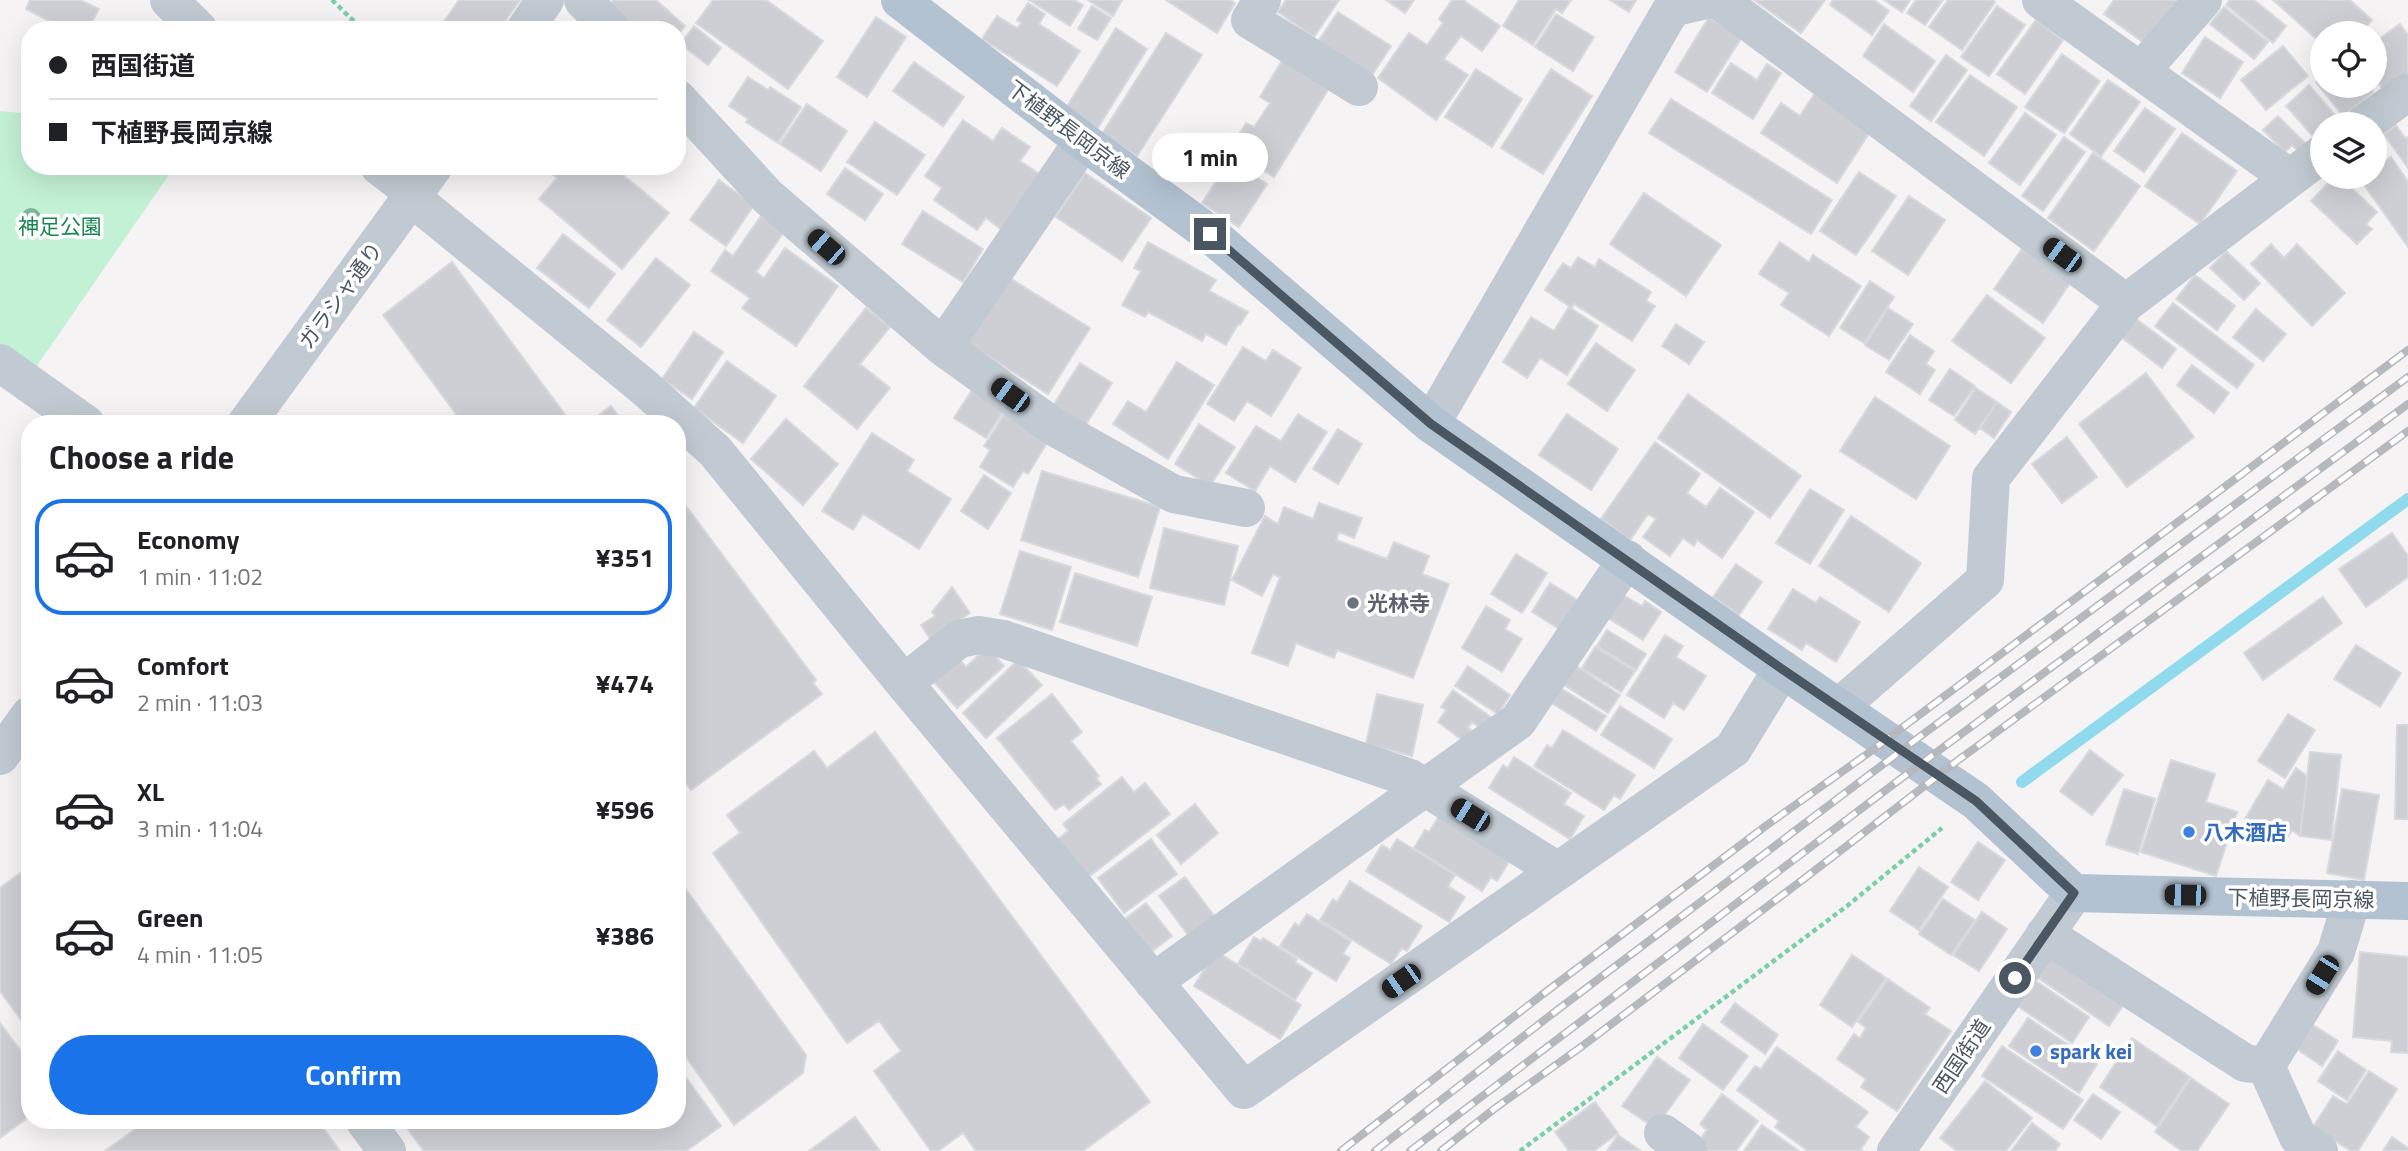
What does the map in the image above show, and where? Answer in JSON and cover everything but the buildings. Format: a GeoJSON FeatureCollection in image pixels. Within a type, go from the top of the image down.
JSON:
{"type":"FeatureCollection","features":[{"type":"Feature","properties":{"kind":"main road","name":"下植野長岡京線"},"geometry":{"type":"LineString","coordinates":[[900,0],[1083,141],[1210,234],[1431,424],[1976,801],[2074,893],[2408,901]]}},
{"type":"Feature","properties":{"kind":"street"},"geometry":{"type":"LineString","coordinates":[[169,0],[190,21]]}},
{"type":"Feature","properties":{"kind":"street"},"geometry":{"type":"LineString","coordinates":[[531,21],[545,0]]}},
{"type":"Feature","properties":{"kind":"street"},"geometry":{"type":"LineString","coordinates":[[583,0],[603,21]]}},
{"type":"Feature","properties":{"kind":"street"},"geometry":{"type":"LineString","coordinates":[[1262,0],[1250,20],[1359,87]]}},
{"type":"Feature","properties":{"kind":"street"},"geometry":{"type":"LineString","coordinates":[[1431,424],[1672,8],[1706,0]]}},
{"type":"Feature","properties":{"kind":"street"},"geometry":{"type":"LineString","coordinates":[[1720,0],[2126,303]]}},
{"type":"Feature","properties":{"kind":"street"},"geometry":{"type":"LineString","coordinates":[[2041,0],[2290,178]]}},
{"type":"Feature","properties":{"kind":"street"},"geometry":{"type":"LineString","coordinates":[[2141,71],[2203,0]]}},
{"type":"Feature","properties":{"kind":"street"},"geometry":{"type":"LineString","coordinates":[[2380,112],[2408,92]]}},
{"type":"Feature","properties":{"kind":"street"},"geometry":{"type":"LineString","coordinates":[[686,108],[768,197],[943,347],[1054,427],[1174,494],[1246,508]]}},
{"type":"Feature","properties":{"kind":"street"},"geometry":{"type":"LineString","coordinates":[[943,347],[1083,141]]}},
{"type":"Feature","properties":{"kind":"street"},"geometry":{"type":"LineString","coordinates":[[1839,707],[1985,580],[1991,478],[2126,303],[2310,163]]}},
{"type":"Feature","properties":{"kind":"street"},"geometry":{"type":"LineString","coordinates":[[397,175],[420,186],[674,415]]}},
{"type":"Feature","properties":{"kind":"street","name":"ガラシャ通り"},"geometry":{"type":"LineString","coordinates":[[253,415],[420,186]]}},
{"type":"Feature","properties":{"kind":"street"},"geometry":{"type":"LineString","coordinates":[[0,363],[73,415]]}},
{"type":"Feature","properties":{"kind":"street"},"geometry":{"type":"LineString","coordinates":[[686,425],[715,451],[904,683],[1244,1090],[1733,750],[1782,669]]}},
{"type":"Feature","properties":{"kind":"street"},"geometry":{"type":"LineString","coordinates":[[1153,982],[1518,721],[1627,559]]}},
{"type":"Feature","properties":{"kind":"street"},"geometry":{"type":"LineString","coordinates":[[904,683],[959,639],[979,635],[1003,639],[1410,778],[1558,871]]}},
{"type":"Feature","properties":{"kind":"street"},"geometry":{"type":"LineString","coordinates":[[0,756],[21,727]]}},
{"type":"Feature","properties":{"kind":"street","name":"西国街道"},"geometry":{"type":"LineString","coordinates":[[1896,1151],[2074,893]]}},
{"type":"Feature","properties":{"kind":"street"},"geometry":{"type":"LineString","coordinates":[[2266,1066],[2336,952],[2352,899]]}},
{"type":"Feature","properties":{"kind":"street"},"geometry":{"type":"LineString","coordinates":[[2045,934],[2245,1063],[2266,1066]]}},
{"type":"Feature","properties":{"kind":"street"},"geometry":{"type":"LineString","coordinates":[[2266,1066],[2298,1137],[2319,1151]]}},
{"type":"Feature","properties":{"kind":"street"},"geometry":{"type":"LineString","coordinates":[[371,1129],[387,1151]]}},
{"type":"Feature","properties":{"kind":"path"},"geometry":{"type":"LineString","coordinates":[[332,0],[354,21]]}},
{"type":"Feature","properties":{"kind":"path"},"geometry":{"type":"LineString","coordinates":[[1520,1151],[1847,906],[1942,828]]}},
{"type":"Feature","properties":{"kind":"green space","name":"神足公園"},"geometry":{"type":"Polygon","coordinates":[[[0,111],[21,113],[21,175],[169,175],[34,370],[0,347],[0,111]]]}},
{"type":"Feature","properties":{"kind":"waterway"},"geometry":{"type":"LineString","coordinates":[[2022,782],[2408,499]]}},
{"type":"Feature","properties":{"kind":"railway"},"geometry":{"type":"LineString","coordinates":[[1341,1151],[1767,825],[1867,754],[2408,350]]}},
{"type":"Feature","properties":{"kind":"railway"},"geometry":{"type":"LineString","coordinates":[[1375,1151],[1922,735],[2408,377]]}},
{"type":"Feature","properties":{"kind":"railway"},"geometry":{"type":"LineString","coordinates":[[1410,1151],[1903,777],[2408,404]]}},
{"type":"Feature","properties":{"kind":"railway"},"geometry":{"type":"LineString","coordinates":[[1441,1151],[1957,761],[2408,431]]}},
{"type":"Feature","properties":{"kind":"place","name":"光林寺"},"geometry":{"type":"Point","coordinates":[1353,603]}},
{"type":"Feature","properties":{"kind":"place","name":"八木酒店"},"geometry":{"type":"Point","coordinates":[2189,832]}},
{"type":"Feature","properties":{"kind":"place","name":"spark kei"},"geometry":{"type":"Point","coordinates":[2036,1051]}},
{"type":"Feature","properties":{"kind":"route"},"geometry":{"type":"LineString","coordinates":[[1210,234],[1431,424],[1976,801],[2002,824],[2074,893],[2015,978]]}}]}
